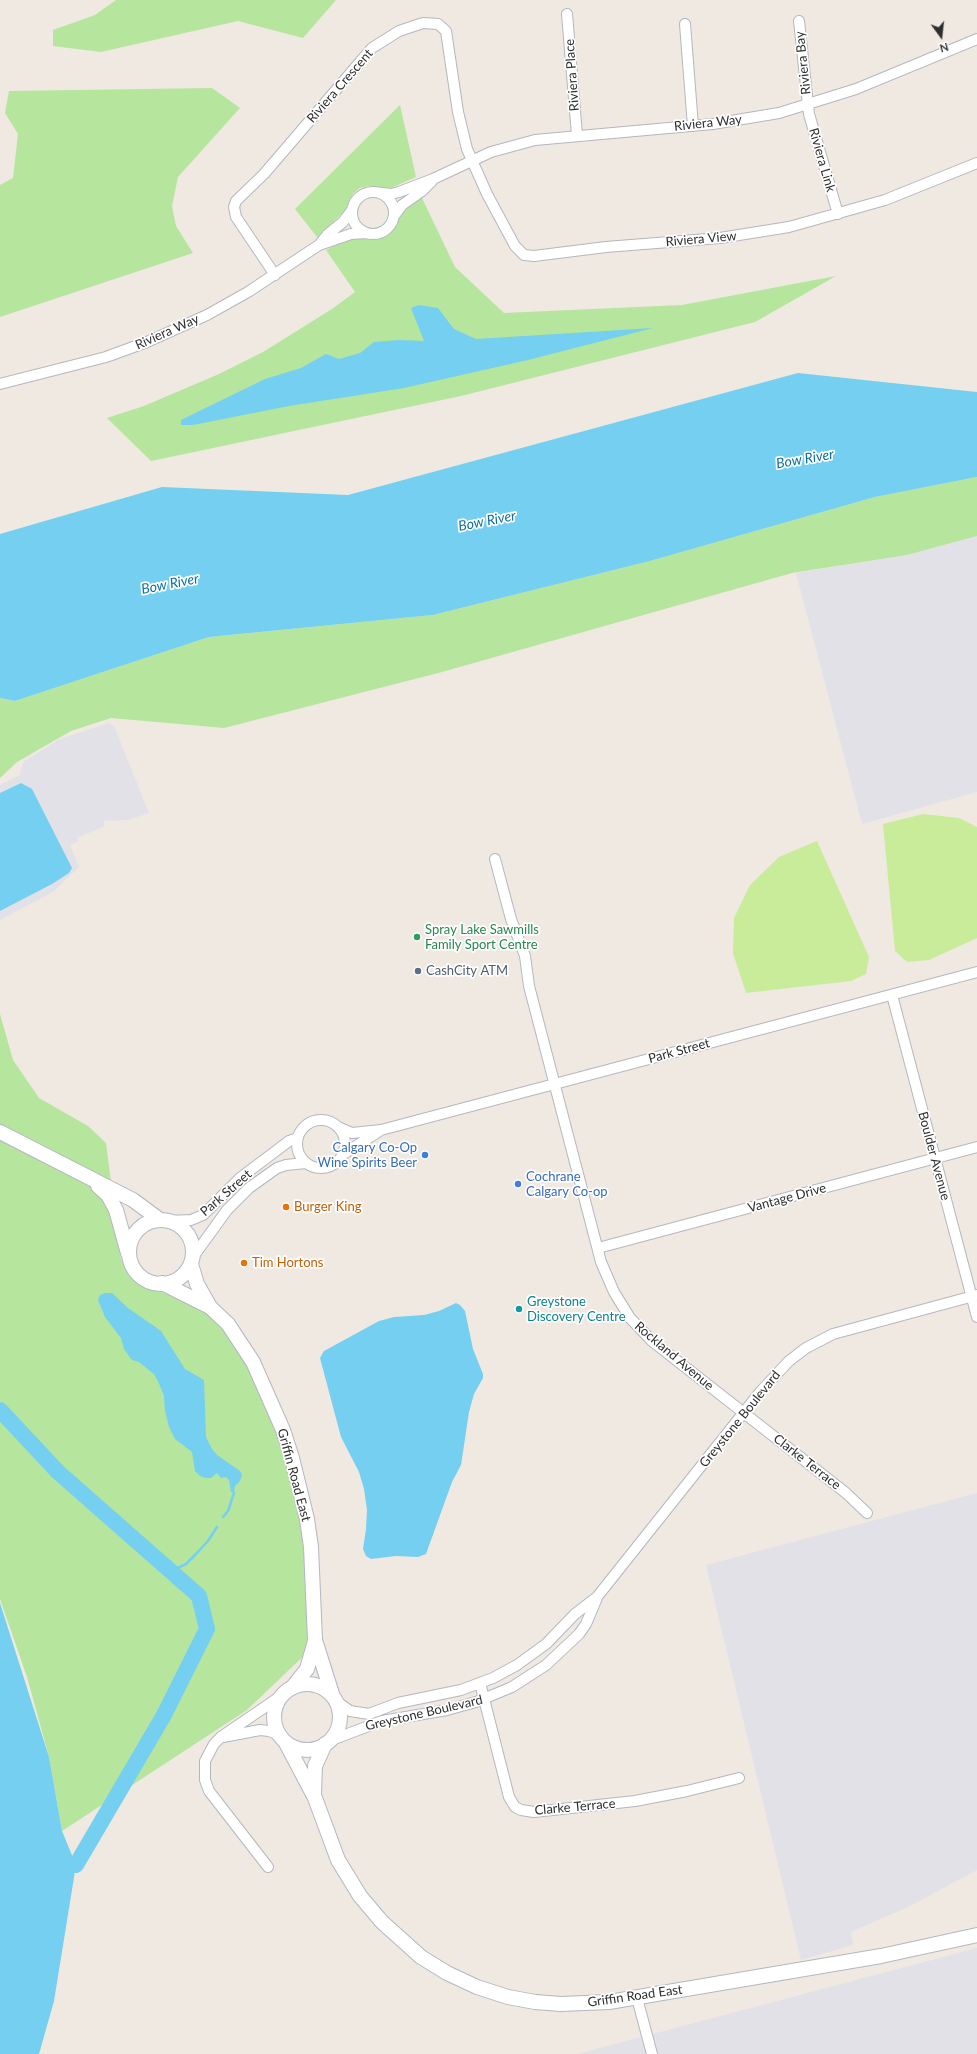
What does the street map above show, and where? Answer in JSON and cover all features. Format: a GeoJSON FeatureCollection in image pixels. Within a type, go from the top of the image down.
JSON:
{"type":"FeatureCollection","features":[{"type":"Feature","properties":{"kind":"main road"},"geometry":{"type":"LineString","coordinates":[[0,1132],[133,1200],[164,1221],[186,1233],[191,1242],[192,1261],[180,1277],[172,1282],[162,1284],[148,1281],[137,1273],[129,1256],[114,1206],[108,1195],[90,1179]]}},
{"type":"Feature","properties":{"kind":"main road"},"geometry":{"type":"LineString","coordinates":[[129,1256],[129,1245],[140,1228],[149,1222],[164,1221]]}},
{"type":"Feature","properties":{"kind":"main road","name":"Griffin Road East"},"geometry":{"type":"LineString","coordinates":[[192,1261],[197,1284],[210,1307],[228,1324],[253,1362],[272,1403],[292,1458],[307,1519],[315,1640],[334,1699]]}},
{"type":"Feature","properties":{"kind":"main road","name":"Griffin Road East"},"geometry":{"type":"LineString","coordinates":[[162,1284],[210,1307]]}},
{"type":"Feature","properties":{"kind":"main road","name":"Griffin Road East"},"geometry":{"type":"LineString","coordinates":[[287,1692],[307,1669],[315,1640]]}},
{"type":"Feature","properties":{"kind":"main road"},"geometry":{"type":"LineString","coordinates":[[303,1684],[314,1685],[325,1689],[334,1699],[339,1711],[339,1722],[336,1732],[327,1743],[316,1749],[306,1750],[295,1748],[283,1739],[275,1726],[274,1715],[276,1705],[287,1692],[303,1684]]}},
{"type":"Feature","properties":{"kind":"main road","name":"Griffin Road East"},"geometry":{"type":"LineString","coordinates":[[283,1739],[315,1798],[331,1846],[354,1887],[382,1922],[421,1957],[447,1973],[477,1987],[536,2002],[584,2004],[637,1998],[714,1983],[803,1970],[881,1956],[977,1935]]}},
{"type":"Feature","properties":{"kind":"main road","name":"Griffin Road East"},"geometry":{"type":"LineString","coordinates":[[315,1798],[315,1766],[327,1743]]}},
{"type":"Feature","properties":{"kind":"street","name":"Riviera Place"},"geometry":{"type":"LineString","coordinates":[[567,14],[577,135]]}},
{"type":"Feature","properties":{"kind":"street","name":"Riviera Bay"},"geometry":{"type":"LineString","coordinates":[[799,21],[808,105]]}},
{"type":"Feature","properties":{"kind":"street","name":"Riviera Crescent"},"geometry":{"type":"LineString","coordinates":[[275,275],[236,217],[234,207],[236,201],[274,162],[366,54],[391,35],[407,28],[429,23],[441,26],[446,31],[458,112],[471,160]]}},
{"type":"Feature","properties":{"kind":"street"},"geometry":{"type":"LineString","coordinates":[[684,24],[693,126]]}},
{"type":"Feature","properties":{"kind":"street","name":"Riviera Way"},"geometry":{"type":"LineString","coordinates":[[319,245],[327,235],[346,219],[362,195],[374,192],[391,194],[398,192],[433,179],[471,160],[512,145],[534,140],[577,135],[693,126],[754,118],[808,105],[856,89],[977,39]]}},
{"type":"Feature","properties":{"kind":"street","name":"Riviera Link"},"geometry":{"type":"LineString","coordinates":[[808,105],[838,214]]}},
{"type":"Feature","properties":{"kind":"street","name":"Riviera View"},"geometry":{"type":"LineString","coordinates":[[471,160],[487,194],[515,246],[524,255],[529,256],[742,235],[789,227],[885,200],[977,163]]}},
{"type":"Feature","properties":{"kind":"street","name":"Riviera Way"},"geometry":{"type":"LineString","coordinates":[[0,384],[84,364],[147,342],[227,304],[275,275],[319,245],[351,234],[376,234],[388,227],[402,205],[422,191],[433,179]]}},
{"type":"Feature","properties":{"kind":"street"},"geometry":{"type":"LineString","coordinates":[[374,192],[387,198],[393,209],[394,216]]}},
{"type":"Feature","properties":{"kind":"street"},"geometry":{"type":"LineString","coordinates":[[352,210],[355,223],[364,232],[370,234]]}},
{"type":"Feature","properties":{"kind":"street","name":"Rockland Avenue"},"geometry":{"type":"LineString","coordinates":[[495,859],[511,919],[525,956],[528,980],[604,1271],[614,1292],[636,1326],[652,1341],[744,1413]]}},
{"type":"Feature","properties":{"kind":"street","name":"Park Street"},"geometry":{"type":"LineString","coordinates":[[337,1127],[352,1133],[381,1130],[977,972]]}},
{"type":"Feature","properties":{"kind":"street","name":"Boulder Avenue"},"geometry":{"type":"LineString","coordinates":[[892,995],[935,1158],[974,1295],[977,1317]]}},
{"type":"Feature","properties":{"kind":"street"},"geometry":{"type":"LineString","coordinates":[[323,1120],[337,1127],[342,1134],[344,1141],[342,1155],[332,1165],[324,1167],[316,1167],[306,1163],[298,1152],[298,1138],[304,1127],[315,1121],[323,1120]]}},
{"type":"Feature","properties":{"kind":"street","name":"Park Street"},"geometry":{"type":"LineString","coordinates":[[342,1155],[381,1130]]}},
{"type":"Feature","properties":{"kind":"street","name":"Park Street"},"geometry":{"type":"LineString","coordinates":[[164,1221],[191,1220],[203,1215],[240,1178],[289,1141],[298,1138]]}},
{"type":"Feature","properties":{"kind":"street","name":"Vantage Drive"},"geometry":{"type":"LineString","coordinates":[[598,1248],[977,1147]]}},
{"type":"Feature","properties":{"kind":"street","name":"Park Street"},"geometry":{"type":"LineString","coordinates":[[192,1261],[227,1210],[249,1188],[271,1171],[286,1164],[306,1163]]}},
{"type":"Feature","properties":{"kind":"street","name":"Greystone Boulevard"},"geometry":{"type":"LineString","coordinates":[[334,1699],[350,1711],[369,1714],[392,1704],[449,1693],[480,1683],[503,1673],[534,1653],[559,1632],[575,1614],[597,1597],[760,1392],[789,1361],[821,1339],[849,1328],[974,1295]]}},
{"type":"Feature","properties":{"kind":"street","name":"Clarke Terrace"},"geometry":{"type":"LineString","coordinates":[[744,1413],[846,1493],[867,1513]]}},
{"type":"Feature","properties":{"kind":"street","name":"Greystone Boulevard"},"geometry":{"type":"LineString","coordinates":[[327,1743],[382,1721],[447,1710],[484,1699],[523,1681],[556,1657],[586,1624],[597,1597]]}},
{"type":"Feature","properties":{"kind":"street","name":"Clarke Terrace"},"geometry":{"type":"LineString","coordinates":[[480,1683],[509,1797],[516,1808],[534,1812],[635,1801],[687,1791],[739,1778]]}},
{"type":"Feature","properties":{"kind":"street"},"geometry":{"type":"LineString","coordinates":[[268,1867],[213,1796],[207,1785],[204,1771],[205,1761],[214,1744],[221,1737],[287,1692]]}},
{"type":"Feature","properties":{"kind":"street"},"geometry":{"type":"LineString","coordinates":[[221,1737],[260,1730],[269,1731],[283,1739]]}},
{"type":"Feature","properties":{"kind":"street"},"geometry":{"type":"LineString","coordinates":[[637,1998],[652,2054]]}},
{"type":"Feature","properties":{"kind":"shaded area"},"geometry":{"type":"Polygon","coordinates":[[[977,536],[977,792],[862,824],[796,573],[907,555],[977,536]]]}},
{"type":"Feature","properties":{"kind":"shaded area"},"geometry":{"type":"Polygon","coordinates":[[[109,723],[114,726],[149,813],[128,820],[103,821],[105,826],[77,838],[79,841],[70,845],[79,867],[53,892],[0,920],[0,785],[20,775],[23,762],[60,739],[109,723]]]}},
{"type":"Feature","properties":{"kind":"shaded area"},"geometry":{"type":"Polygon","coordinates":[[[977,1493],[977,1870],[912,1905],[851,1932],[853,1945],[801,1960],[706,1565],[977,1493]]]}},
{"type":"Feature","properties":{"kind":"shaded area"},"geometry":{"type":"Polygon","coordinates":[[[977,1948],[977,2054],[577,2054],[977,1948]]]}},
{"type":"Feature","properties":{"kind":"green space"},"geometry":{"type":"Polygon","coordinates":[[[116,0],[336,0],[303,38],[238,21],[101,52],[53,46],[53,30],[95,15],[116,0]]]}},
{"type":"Feature","properties":{"kind":"green space"},"geometry":{"type":"Polygon","coordinates":[[[212,88],[240,108],[178,177],[172,206],[176,226],[193,253],[0,317],[0,185],[13,178],[18,134],[5,113],[9,91],[212,88]]]}},
{"type":"Feature","properties":{"kind":"green space"},"geometry":{"type":"Polygon","coordinates":[[[400,105],[416,177],[391,188],[368,186],[360,188],[353,194],[346,210],[317,237],[295,209],[400,105]]]}},
{"type":"Feature","properties":{"kind":"green space"},"geometry":{"type":"Polygon","coordinates":[[[422,198],[455,267],[504,313],[682,305],[836,276],[755,322],[461,396],[151,461],[107,418],[144,406],[219,374],[263,352],[332,309],[355,292],[326,250],[353,237],[374,240],[385,235],[397,216],[422,198]]]}},
{"type":"Feature","properties":{"kind":"green space"},"geometry":{"type":"Polygon","coordinates":[[[977,477],[977,536],[907,555],[792,573],[442,672],[224,728],[111,718],[71,731],[17,762],[0,778],[0,698],[15,701],[209,637],[433,615],[650,561],[875,497],[977,477]]]}},
{"type":"Feature","properties":{"kind":"green space"},"geometry":{"type":"Polygon","coordinates":[[[923,814],[959,818],[977,827],[977,938],[929,960],[907,962],[895,951],[883,824],[923,814]]]}},
{"type":"Feature","properties":{"kind":"green space"},"geometry":{"type":"Polygon","coordinates":[[[817,841],[869,957],[866,974],[851,981],[746,993],[733,953],[734,918],[750,885],[779,857],[817,841]]]}},
{"type":"Feature","properties":{"kind":"green space"},"geometry":{"type":"Polygon","coordinates":[[[0,1014],[13,1060],[39,1098],[88,1126],[106,1143],[121,1259],[148,1288],[210,1307],[244,1346],[300,1489],[312,1648],[247,1710],[62,1831],[49,1757],[27,1677],[0,1599],[0,1014]]]}},
{"type":"Feature","properties":{"kind":"water"},"geometry":{"type":"Polygon","coordinates":[[[419,305],[438,308],[454,329],[476,339],[653,328],[528,360],[404,388],[289,406],[193,425],[181,425],[181,420],[265,379],[301,368],[326,354],[339,359],[360,353],[374,342],[399,340],[424,341],[411,308],[419,305]]]}},
{"type":"Feature","properties":{"kind":"water","name":"Bow River"},"geometry":{"type":"Polygon","coordinates":[[[798,373],[977,392],[977,477],[875,497],[650,561],[433,615],[209,637],[15,701],[0,698],[0,534],[162,487],[348,495],[798,373]]]}},
{"type":"Feature","properties":{"kind":"water"},"geometry":{"type":"Polygon","coordinates":[[[21,783],[32,789],[72,868],[69,873],[52,884],[0,911],[0,793],[21,783]]]}},
{"type":"Feature","properties":{"kind":"water"},"geometry":{"type":"Polygon","coordinates":[[[112,1293],[128,1308],[161,1331],[185,1369],[204,1380],[206,1437],[217,1455],[240,1471],[242,1475],[240,1481],[235,1486],[234,1493],[231,1492],[229,1480],[226,1477],[221,1478],[217,1473],[211,1478],[206,1478],[200,1476],[195,1471],[192,1452],[175,1439],[169,1427],[165,1411],[164,1396],[154,1374],[139,1362],[132,1360],[124,1349],[121,1338],[105,1317],[98,1300],[100,1295],[112,1293]]]}},
{"type":"Feature","properties":{"kind":"water"},"geometry":{"type":"Polygon","coordinates":[[[456,1303],[465,1311],[473,1349],[483,1374],[483,1378],[474,1394],[469,1412],[461,1465],[452,1482],[426,1554],[418,1557],[396,1556],[371,1559],[366,1556],[363,1549],[367,1510],[364,1489],[359,1472],[341,1437],[320,1358],[324,1351],[379,1321],[394,1317],[424,1315],[439,1311],[456,1303]]]}},
{"type":"Feature","properties":{"kind":"water"},"geometry":{"type":"Polygon","coordinates":[[[0,1603],[49,1757],[62,1831],[76,1865],[54,2001],[39,2054],[0,2054],[0,1603]]]}},
{"type":"Feature","properties":{"kind":"waterway"},"geometry":{"type":"LineString","coordinates":[[0,1410],[58,1472],[199,1596],[207,1629],[164,1715],[76,1865]]}},
{"type":"Feature","properties":{"kind":"waterway"},"geometry":{"type":"LineString","coordinates":[[223,1517],[228,1511],[234,1493]]}},
{"type":"Feature","properties":{"kind":"waterway"},"geometry":{"type":"LineString","coordinates":[[171,1571],[186,1564],[208,1541],[217,1527]]}},
{"type":"Feature","properties":{"kind":"place","name":"Spray Lake Sawmills Family Sport Centre"},"geometry":{"type":"Point","coordinates":[417,937]}},
{"type":"Feature","properties":{"kind":"place","name":"CashCity ATM"},"geometry":{"type":"Point","coordinates":[418,971]}},
{"type":"Feature","properties":{"kind":"place","name":"Calgary Co-Op Wine Spirits Beer"},"geometry":{"type":"Point","coordinates":[425,1155]}},
{"type":"Feature","properties":{"kind":"place","name":"Cochrane Calgary Co-op"},"geometry":{"type":"Point","coordinates":[518,1184]}},
{"type":"Feature","properties":{"kind":"place","name":"Burger King"},"geometry":{"type":"Point","coordinates":[286,1207]}},
{"type":"Feature","properties":{"kind":"place","name":"Tim Hortons"},"geometry":{"type":"Point","coordinates":[244,1263]}},
{"type":"Feature","properties":{"kind":"place","name":"Greystone Discovery Centre"},"geometry":{"type":"Point","coordinates":[519,1309]}}]}
